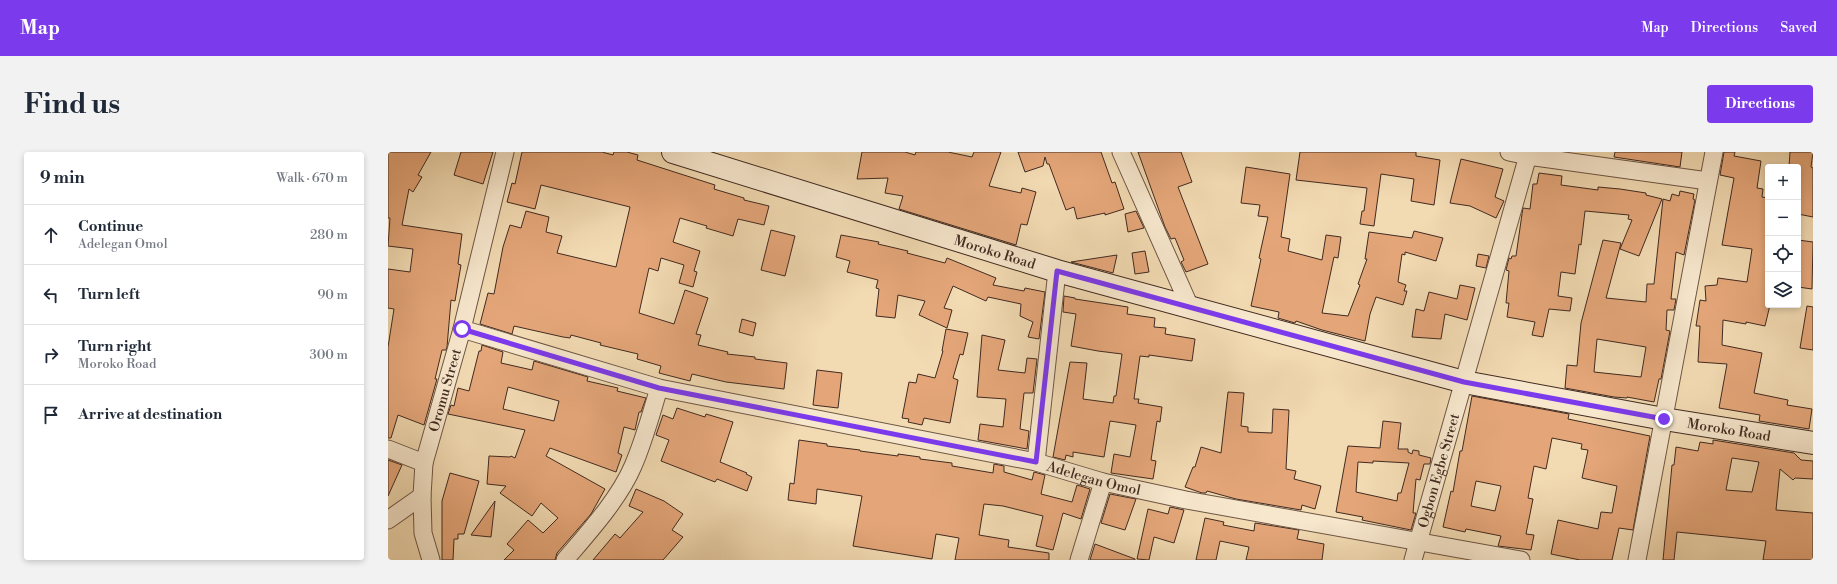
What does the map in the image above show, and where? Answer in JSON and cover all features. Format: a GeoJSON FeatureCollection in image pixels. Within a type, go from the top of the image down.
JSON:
{"type":"FeatureCollection","features":[{"type":"Feature","properties":{"kind":"street","name":"Oromu Street"},"geometry":{"type":"LineString","coordinates":[[431,560],[423,533],[422,496],[424,463],[462,329],[505,152]]}},
{"type":"Feature","properties":{"kind":"street","name":"Moroko Road"},"geometry":{"type":"LineString","coordinates":[[673,152],[1057,271],[1464,382],[1664,419],[1813,443]]}},
{"type":"Feature","properties":{"kind":"street"},"geometry":{"type":"LineString","coordinates":[[1121,152],[1190,307]]}},
{"type":"Feature","properties":{"kind":"street"},"geometry":{"type":"LineString","coordinates":[[1509,152],[1708,181]]}},
{"type":"Feature","properties":{"kind":"street"},"geometry":{"type":"LineString","coordinates":[[1637,560],[1714,152]]}},
{"type":"Feature","properties":{"kind":"street","name":"Ogbon Egbe Street"},"geometry":{"type":"LineString","coordinates":[[1413,560],[1528,154]]}},
{"type":"Feature","properties":{"kind":"street"},"geometry":{"type":"LineString","coordinates":[[1036,462],[1057,271]]}},
{"type":"Feature","properties":{"kind":"street","name":"Adelegan Omol"},"geometry":{"type":"LineString","coordinates":[[462,329],[659,388],[1036,462],[1103,482],[1186,500],[1521,560]]}},
{"type":"Feature","properties":{"kind":"street"},"geometry":{"type":"LineString","coordinates":[[565,560],[594,526],[620,490],[633,467],[659,388]]}},
{"type":"Feature","properties":{"kind":"street"},"geometry":{"type":"LineString","coordinates":[[388,449],[424,463]]}},
{"type":"Feature","properties":{"kind":"street"},"geometry":{"type":"LineString","coordinates":[[1079,560],[1103,482]]}},
{"type":"Feature","properties":{"kind":"street"},"geometry":{"type":"LineString","coordinates":[[388,520],[422,496]]}},
{"type":"Feature","properties":{"kind":"building"},"geometry":{"type":"Polygon","coordinates":[[[388,152],[431,152],[418,175],[422,177],[413,192],[409,189],[402,225],[462,234],[458,264],[461,265],[455,301],[451,300],[447,347],[446,350],[442,350],[435,379],[437,379],[424,425],[398,415],[391,438],[388,438],[388,347],[394,309],[388,308],[388,269],[410,272],[413,249],[388,246],[390,218],[388,218],[388,152]]]}},
{"type":"Feature","properties":{"kind":"building"},"geometry":{"type":"Polygon","coordinates":[[[461,152],[493,152],[483,184],[454,175],[461,152]]]}},
{"type":"Feature","properties":{"kind":"building"},"geometry":{"type":"Polygon","coordinates":[[[522,152],[602,152],[613,155],[614,152],[627,152],[638,155],[637,160],[715,185],[714,189],[744,198],[744,200],[769,206],[764,225],[738,219],[733,236],[680,218],[673,242],[700,251],[694,271],[697,272],[693,287],[679,283],[684,265],[661,258],[658,271],[649,268],[639,313],[674,324],[685,290],[708,298],[696,334],[701,335],[698,345],[728,352],[727,354],[787,363],[784,389],[726,382],[692,374],[690,381],[659,373],[661,366],[637,359],[638,354],[600,345],[601,343],[571,335],[570,338],[563,337],[514,326],[512,334],[480,324],[488,293],[494,294],[503,247],[510,225],[521,228],[526,211],[549,217],[546,232],[562,236],[557,253],[616,267],[630,207],[541,185],[535,209],[507,202],[512,183],[515,184],[522,152]]]}},
{"type":"Feature","properties":{"kind":"building"},"geometry":{"type":"Polygon","coordinates":[[[862,152],[905,152],[915,155],[916,152],[948,152],[972,157],[974,152],[1001,152],[989,186],[1021,193],[1022,188],[1036,192],[1027,225],[1021,224],[1016,245],[899,209],[903,196],[885,193],[888,178],[857,179],[862,152]]]}},
{"type":"Feature","properties":{"kind":"building"},"geometry":{"type":"Polygon","coordinates":[[[1018,152],[1101,152],[1112,183],[1115,182],[1124,209],[1105,215],[1105,213],[1077,219],[1074,207],[1066,210],[1045,157],[1043,166],[1025,172],[1018,152]]]}},
{"type":"Feature","properties":{"kind":"building"},"geometry":{"type":"Polygon","coordinates":[[[1138,152],[1181,152],[1192,182],[1178,187],[1208,264],[1186,272],[1181,262],[1184,260],[1175,238],[1171,239],[1165,227],[1138,152]]]}},
{"type":"Feature","properties":{"kind":"building"},"geometry":{"type":"Polygon","coordinates":[[[1300,152],[1416,152],[1416,156],[1440,160],[1434,205],[1411,201],[1414,179],[1381,174],[1374,226],[1360,224],[1362,211],[1364,211],[1367,188],[1296,180],[1300,152]]]}},
{"type":"Feature","properties":{"kind":"building"},"geometry":{"type":"Polygon","coordinates":[[[1615,152],[1682,152],[1680,167],[1614,157],[1615,152]]]}},
{"type":"Feature","properties":{"kind":"building"},"geometry":{"type":"Polygon","coordinates":[[[1724,152],[1735,152],[1734,156],[1761,161],[1757,188],[1763,189],[1762,197],[1765,198],[1765,308],[1769,308],[1765,326],[1746,322],[1746,324],[1723,320],[1722,345],[1762,353],[1754,393],[1788,400],[1787,405],[1812,409],[1809,429],[1759,421],[1760,415],[1719,408],[1727,364],[1698,362],[1700,326],[1696,326],[1700,300],[1706,301],[1705,286],[1717,285],[1718,278],[1747,282],[1752,249],[1722,245],[1734,178],[1720,175],[1724,152]]]}},
{"type":"Feature","properties":{"kind":"building"},"geometry":{"type":"Polygon","coordinates":[[[1790,152],[1813,152],[1811,167],[1813,168],[1813,217],[1801,215],[1801,164],[1789,164],[1790,152]]]}},
{"type":"Feature","properties":{"kind":"building"},"geometry":{"type":"Polygon","coordinates":[[[1461,159],[1503,169],[1495,197],[1504,201],[1496,218],[1470,206],[1450,203],[1461,159]]]}},
{"type":"Feature","properties":{"kind":"building"},"geometry":{"type":"Polygon","coordinates":[[[1246,167],[1290,174],[1281,237],[1290,239],[1288,251],[1322,260],[1326,235],[1341,237],[1338,258],[1334,257],[1322,313],[1348,316],[1360,285],[1358,284],[1367,259],[1365,259],[1369,232],[1412,238],[1414,231],[1443,238],[1436,261],[1405,252],[1405,255],[1402,254],[1398,282],[1406,285],[1404,291],[1407,291],[1403,305],[1376,297],[1370,314],[1365,341],[1322,330],[1296,321],[1295,323],[1278,318],[1279,312],[1251,306],[1268,217],[1258,216],[1260,205],[1241,203],[1246,167]]]}},
{"type":"Feature","properties":{"kind":"building"},"geometry":{"type":"Polygon","coordinates":[[[1539,173],[1562,176],[1561,185],[1598,190],[1598,187],[1620,189],[1646,193],[1646,195],[1662,199],[1639,256],[1620,249],[1632,220],[1628,219],[1629,215],[1585,211],[1581,245],[1579,244],[1575,274],[1561,272],[1558,296],[1572,298],[1570,311],[1549,309],[1543,337],[1532,335],[1535,322],[1507,317],[1509,303],[1506,303],[1509,271],[1506,270],[1509,258],[1511,259],[1512,256],[1516,256],[1523,208],[1530,209],[1533,184],[1537,184],[1539,173]]]}},
{"type":"Feature","properties":{"kind":"building"},"geometry":{"type":"Polygon","coordinates":[[[1680,191],[1694,194],[1693,199],[1695,200],[1684,255],[1676,252],[1671,299],[1676,299],[1674,310],[1667,310],[1666,330],[1670,331],[1661,379],[1659,379],[1654,402],[1627,397],[1614,397],[1565,388],[1567,365],[1577,366],[1581,323],[1603,240],[1621,243],[1606,298],[1646,302],[1647,284],[1654,284],[1663,199],[1670,201],[1672,194],[1679,196],[1680,191]],[[1597,339],[1594,372],[1641,377],[1646,347],[1597,339]]]}},
{"type":"Feature","properties":{"kind":"building"},"geometry":{"type":"Polygon","coordinates":[[[1136,211],[1144,228],[1128,232],[1125,214],[1136,211]]]}},
{"type":"Feature","properties":{"kind":"building"},"geometry":{"type":"Polygon","coordinates":[[[771,230],[795,236],[785,276],[761,270],[771,230]]]}},
{"type":"Feature","properties":{"kind":"building"},"geometry":{"type":"Polygon","coordinates":[[[841,235],[879,242],[878,244],[908,251],[907,253],[945,263],[947,258],[996,278],[993,285],[1024,291],[1025,288],[1045,292],[1039,339],[1028,337],[1033,322],[1020,316],[1021,304],[988,297],[986,301],[953,286],[944,308],[952,310],[947,328],[919,315],[925,301],[898,295],[895,318],[876,316],[879,289],[876,288],[878,280],[847,272],[850,261],[836,257],[841,235]]]}},
{"type":"Feature","properties":{"kind":"building"},"geometry":{"type":"Polygon","coordinates":[[[1801,240],[1813,242],[1812,289],[1801,287],[1801,240]]]}},
{"type":"Feature","properties":{"kind":"building"},"geometry":{"type":"Polygon","coordinates":[[[1145,251],[1149,272],[1135,274],[1132,253],[1145,251]]]}},
{"type":"Feature","properties":{"kind":"building"},"geometry":{"type":"Polygon","coordinates":[[[1478,254],[1489,256],[1486,268],[1476,266],[1478,254]]]}},
{"type":"Feature","properties":{"kind":"building"},"geometry":{"type":"Polygon","coordinates":[[[1117,255],[1113,273],[1071,262],[1117,255]]]}},
{"type":"Feature","properties":{"kind":"building"},"geometry":{"type":"Polygon","coordinates":[[[1460,285],[1475,288],[1467,320],[1445,314],[1441,339],[1412,337],[1416,309],[1424,311],[1429,292],[1457,299],[1460,285]]]}},
{"type":"Feature","properties":{"kind":"building"},"geometry":{"type":"Polygon","coordinates":[[[1064,296],[1128,307],[1127,314],[1155,318],[1154,327],[1166,328],[1165,334],[1195,339],[1192,361],[1149,355],[1149,357],[1140,356],[1134,399],[1139,399],[1138,403],[1162,407],[1160,422],[1157,421],[1151,460],[1156,461],[1153,479],[1111,473],[1114,454],[1130,457],[1136,425],[1110,421],[1104,457],[1073,452],[1073,457],[1066,455],[1065,460],[1053,457],[1070,362],[1087,363],[1083,399],[1113,403],[1114,396],[1116,396],[1122,354],[1071,346],[1076,314],[1063,312],[1064,296]]]}},
{"type":"Feature","properties":{"kind":"building"},"geometry":{"type":"Polygon","coordinates":[[[1807,306],[1813,307],[1813,350],[1800,348],[1807,306]]]}},
{"type":"Feature","properties":{"kind":"building"},"geometry":{"type":"Polygon","coordinates":[[[742,319],[756,323],[753,336],[739,332],[742,319]]]}},
{"type":"Feature","properties":{"kind":"building"},"geometry":{"type":"Polygon","coordinates":[[[946,329],[968,333],[963,355],[960,354],[953,378],[958,380],[950,423],[924,418],[922,425],[908,422],[909,419],[902,418],[909,382],[916,383],[918,374],[935,378],[943,351],[946,329]]]}},
{"type":"Feature","properties":{"kind":"building"},"geometry":{"type":"Polygon","coordinates":[[[982,335],[1005,340],[998,370],[1025,373],[1027,358],[1037,359],[1033,393],[1024,393],[1020,429],[1029,431],[1027,449],[978,440],[980,424],[1003,427],[1006,399],[977,397],[982,335]]]}},
{"type":"Feature","properties":{"kind":"building"},"geometry":{"type":"Polygon","coordinates":[[[482,345],[503,352],[501,363],[532,370],[534,361],[588,377],[587,381],[618,388],[617,391],[646,398],[641,412],[639,412],[635,430],[624,427],[618,453],[622,455],[616,472],[550,448],[546,456],[605,489],[591,514],[557,553],[555,560],[504,560],[514,550],[507,544],[528,520],[543,533],[558,518],[541,503],[532,516],[500,493],[506,486],[487,484],[489,456],[511,456],[515,458],[525,430],[448,414],[451,405],[454,406],[458,388],[469,391],[479,351],[481,351],[482,345]],[[508,387],[503,409],[554,421],[559,401],[508,387]]]}},
{"type":"Feature","properties":{"kind":"building"},"geometry":{"type":"Polygon","coordinates":[[[817,370],[842,373],[838,408],[813,405],[817,370]]]}},
{"type":"Feature","properties":{"kind":"building"},"geometry":{"type":"Polygon","coordinates":[[[1228,392],[1244,393],[1241,426],[1248,427],[1248,432],[1272,433],[1273,409],[1289,410],[1286,469],[1296,471],[1294,479],[1321,486],[1315,509],[1302,505],[1301,510],[1236,499],[1207,491],[1206,493],[1202,493],[1185,487],[1193,467],[1195,467],[1201,447],[1221,453],[1228,392]]]}},
{"type":"Feature","properties":{"kind":"building"},"geometry":{"type":"Polygon","coordinates":[[[1472,396],[1569,414],[1568,419],[1650,436],[1633,530],[1619,528],[1612,560],[1580,560],[1551,554],[1558,520],[1598,529],[1601,512],[1612,513],[1617,486],[1582,478],[1588,450],[1581,449],[1582,444],[1552,438],[1546,469],[1534,466],[1528,498],[1533,499],[1526,534],[1534,535],[1531,550],[1498,546],[1501,536],[1466,529],[1465,532],[1443,527],[1451,491],[1453,492],[1460,451],[1462,451],[1472,396]],[[1476,481],[1471,506],[1495,511],[1501,486],[1476,481]]]}},
{"type":"Feature","properties":{"kind":"building"},"geometry":{"type":"Polygon","coordinates":[[[677,408],[705,417],[706,414],[733,422],[720,462],[747,473],[746,474],[752,477],[747,491],[717,479],[715,482],[661,461],[669,440],[656,435],[663,415],[673,419],[677,408]]]}},
{"type":"Feature","properties":{"kind":"building"},"geometry":{"type":"Polygon","coordinates":[[[1383,421],[1401,423],[1398,449],[1408,449],[1408,452],[1412,454],[1413,450],[1419,451],[1419,455],[1431,458],[1430,464],[1424,464],[1420,480],[1416,479],[1413,513],[1416,513],[1411,530],[1362,520],[1363,517],[1336,512],[1348,446],[1380,448],[1383,421]],[[1373,461],[1373,463],[1358,462],[1356,492],[1397,501],[1398,493],[1401,493],[1409,463],[1373,461]]]}},
{"type":"Feature","properties":{"kind":"building"},"geometry":{"type":"Polygon","coordinates":[[[799,440],[860,451],[920,457],[920,459],[952,463],[952,466],[993,473],[994,464],[1004,466],[1004,472],[1032,480],[1034,472],[1045,475],[1041,494],[1072,502],[1077,485],[1090,489],[1081,519],[1063,513],[1053,550],[1036,546],[1043,516],[1003,506],[984,504],[979,535],[1009,540],[1008,547],[1049,553],[1049,560],[955,560],[959,538],[936,534],[932,559],[853,546],[862,496],[817,489],[816,504],[788,500],[790,483],[794,484],[799,440]]]}},
{"type":"Feature","properties":{"kind":"building"},"geometry":{"type":"Polygon","coordinates":[[[1713,440],[1794,453],[1801,460],[1813,461],[1813,479],[1795,478],[1793,480],[1780,469],[1776,510],[1813,513],[1813,560],[1763,560],[1766,541],[1677,532],[1674,560],[1663,560],[1672,465],[1674,465],[1676,447],[1698,451],[1700,442],[1713,444],[1713,440]],[[1732,458],[1726,490],[1752,492],[1759,462],[1732,458]]]}},
{"type":"Feature","properties":{"kind":"building"},"geometry":{"type":"Polygon","coordinates":[[[388,460],[402,465],[388,496],[388,460]]]}},
{"type":"Feature","properties":{"kind":"building"},"geometry":{"type":"Polygon","coordinates":[[[450,473],[479,481],[464,534],[458,534],[458,539],[454,539],[453,560],[442,560],[442,501],[450,473]]]}},
{"type":"Feature","properties":{"kind":"building"},"geometry":{"type":"Polygon","coordinates":[[[636,489],[664,501],[683,514],[672,530],[683,537],[663,560],[593,560],[615,534],[620,538],[643,512],[629,506],[636,489]]]}},
{"type":"Feature","properties":{"kind":"building"},"geometry":{"type":"Polygon","coordinates":[[[1110,494],[1136,499],[1125,530],[1101,523],[1110,494]]]}},
{"type":"Feature","properties":{"kind":"building"},"geometry":{"type":"Polygon","coordinates":[[[495,501],[491,537],[471,535],[495,501]]]}},
{"type":"Feature","properties":{"kind":"building"},"geometry":{"type":"Polygon","coordinates":[[[1170,507],[1184,510],[1174,543],[1154,537],[1149,560],[1137,559],[1148,509],[1168,514],[1170,507]]]}},
{"type":"Feature","properties":{"kind":"building"},"geometry":{"type":"Polygon","coordinates":[[[1205,518],[1224,522],[1223,525],[1254,531],[1255,523],[1299,530],[1297,539],[1324,544],[1322,560],[1246,560],[1249,547],[1220,541],[1216,560],[1196,560],[1205,518]]]}},
{"type":"Feature","properties":{"kind":"building"},"geometry":{"type":"Polygon","coordinates":[[[1095,544],[1135,559],[1135,560],[1090,560],[1095,544]]]}},
{"type":"Feature","properties":{"kind":"route"},"geometry":{"type":"LineString","coordinates":[[462,329],[659,388],[1036,462],[1057,271],[1464,382],[1664,419]]}}]}
